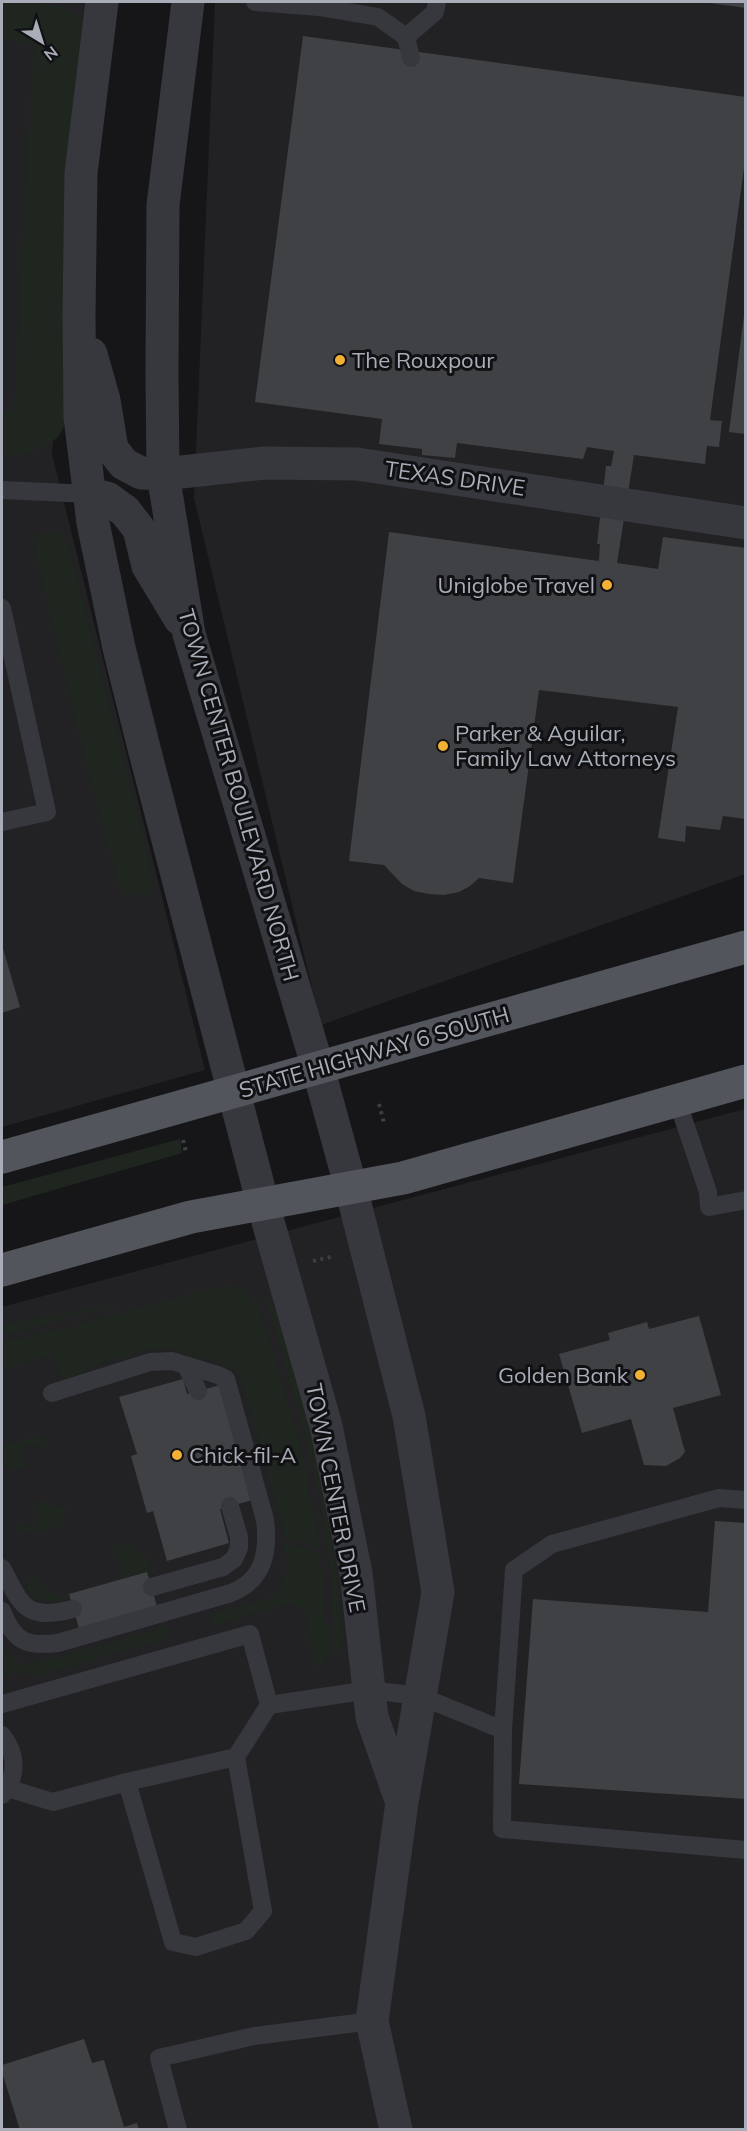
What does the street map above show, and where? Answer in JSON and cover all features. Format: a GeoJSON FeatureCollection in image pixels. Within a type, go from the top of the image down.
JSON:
{"type":"FeatureCollection","features":[{"type":"Feature","properties":{"kind":"main road","name":"STATE HIGHWAY 6 SOUTH"},"geometry":{"type":"LineString","coordinates":[[2,1157],[746,947]]}},
{"type":"Feature","properties":{"kind":"main road"},"geometry":{"type":"LineString","coordinates":[[2,1270],[191,1217],[403,1178],[746,1081]]}},
{"type":"Feature","properties":{"kind":"street"},"geometry":{"type":"LineString","coordinates":[[102,2],[81,174],[80,417],[93,523],[119,648],[233,1092]]}},
{"type":"Feature","properties":{"kind":"street","name":"TOWN CENTER BOULEVARD NORTH"},"geometry":{"type":"LineString","coordinates":[[188,2],[163,205],[164,474],[189,634],[318,1068],[351,1188]]}},
{"type":"Feature","properties":{"kind":"street","name":"TEXAS DRIVE"},"geometry":{"type":"LineString","coordinates":[[79,315],[104,400],[112,449],[124,464],[141,473],[164,474],[264,463],[357,464],[746,523]]}},
{"type":"Feature","properties":{"kind":"street"},"geometry":{"type":"LineString","coordinates":[[90,494],[107,498],[125,511],[139,529],[148,566],[189,634]]}},
{"type":"Feature","properties":{"kind":"street","name":"TOWN CENTER DRIVE"},"geometry":{"type":"LineString","coordinates":[[233,1092],[262,1204],[326,1426],[356,1573],[372,1717],[402,1802]]}},
{"type":"Feature","properties":{"kind":"street","name":"TOWN CENTER DRIVE"},"geometry":{"type":"LineString","coordinates":[[351,1188],[409,1416],[438,1592],[402,1802],[372,2021],[396,2130]]}},
{"type":"Feature","properties":{"kind":"lane"},"geometry":{"type":"LineString","coordinates":[[255,2],[354,7],[378,17],[406,37],[411,58]]}},
{"type":"Feature","properties":{"kind":"lane"},"geometry":{"type":"LineString","coordinates":[[406,37],[436,7]]}},
{"type":"Feature","properties":{"kind":"lane"},"geometry":{"type":"LineString","coordinates":[[2,490],[90,494]]}},
{"type":"Feature","properties":{"kind":"lane"},"geometry":{"type":"LineString","coordinates":[[2,608],[47,812],[2,822]]}},
{"type":"Feature","properties":{"kind":"lane"},"geometry":{"type":"LineString","coordinates":[[677,1101],[708,1192],[709,1207],[746,1200]]}},
{"type":"Feature","properties":{"kind":"lane"},"geometry":{"type":"LineString","coordinates":[[2,1611],[11,1631],[24,1642],[40,1645],[58,1643],[242,1589],[262,1567],[266,1543],[265,1520],[226,1379],[172,1360],[150,1362],[52,1393]]}},
{"type":"Feature","properties":{"kind":"lane"},"geometry":{"type":"LineString","coordinates":[[187,1367],[198,1391]]}},
{"type":"Feature","properties":{"kind":"lane"},"geometry":{"type":"LineString","coordinates":[[746,1500],[719,1498],[552,1544],[514,1570],[503,1730],[502,1829],[746,1850]]}},
{"type":"Feature","properties":{"kind":"lane"},"geometry":{"type":"LineString","coordinates":[[152,1587],[223,1567],[234,1559],[239,1548],[239,1537],[230,1506]]}},
{"type":"Feature","properties":{"kind":"lane"},"geometry":{"type":"LineString","coordinates":[[2,1568],[15,1596],[29,1609],[46,1613],[73,1609]]}},
{"type":"Feature","properties":{"kind":"lane"},"geometry":{"type":"LineString","coordinates":[[2,1704],[250,1634],[269,1705],[236,1757],[263,1911],[246,1931],[196,1947],[173,1942],[127,1782]]}},
{"type":"Feature","properties":{"kind":"lane"},"geometry":{"type":"LineString","coordinates":[[269,1705],[369,1690],[420,1696],[503,1730]]}},
{"type":"Feature","properties":{"kind":"lane"},"geometry":{"type":"LineString","coordinates":[[2,1735],[9,1745],[14,1760],[14,1774],[4,1792],[53,1802],[236,1757]]}},
{"type":"Feature","properties":{"kind":"lane"},"geometry":{"type":"LineString","coordinates":[[178,2130],[159,2058],[254,2036],[372,2021]]}},
{"type":"Feature","properties":{"kind":"path"},"geometry":{"type":"LineString","coordinates":[[379,1104],[384,1123]]}},
{"type":"Feature","properties":{"kind":"path"},"geometry":{"type":"LineString","coordinates":[[183,1139],[186,1152]]}},
{"type":"Feature","properties":{"kind":"path"},"geometry":{"type":"LineString","coordinates":[[304,1263],[342,1254]]}},
{"type":"Feature","properties":{"kind":"shaded area"},"geometry":{"type":"Polygon","coordinates":[[[2,2],[89,2],[52,454],[205,1070],[2,1127],[2,2]]]}},
{"type":"Feature","properties":{"kind":"shaded area"},"geometry":{"type":"Polygon","coordinates":[[[2,2],[49,4],[70,11],[89,26],[64,426],[54,441],[46,446],[2,458],[2,412],[12,413],[14,411],[34,45],[2,40],[2,2]]]}},
{"type":"Feature","properties":{"kind":"shaded area"},"geometry":{"type":"Polygon","coordinates":[[[215,2],[745,2],[745,874],[321,1025],[194,498],[215,2]]]}},
{"type":"Feature","properties":{"kind":"shaded area"},"geometry":{"type":"Polygon","coordinates":[[[45,533],[62,534],[68,544],[154,885],[142,894],[127,894],[119,887],[84,755],[34,548],[34,538],[45,533]]]}},
{"type":"Feature","properties":{"kind":"shaded area"},"geometry":{"type":"Polygon","coordinates":[[[745,1109],[745,2129],[2,2129],[2,1307],[745,1109]]]}},
{"type":"Feature","properties":{"kind":"shaded area"},"geometry":{"type":"Polygon","coordinates":[[[180,1139],[182,1153],[2,1205],[2,1187],[180,1139]]]}},
{"type":"Feature","properties":{"kind":"shaded area"},"geometry":{"type":"Polygon","coordinates":[[[232,1286],[249,1296],[257,1306],[265,1325],[264,1332],[267,1332],[305,1462],[320,1549],[283,1536],[282,1524],[242,1380],[233,1369],[220,1363],[160,1348],[149,1349],[91,1366],[82,1374],[62,1380],[54,1354],[2,1369],[2,1342],[60,1330],[211,1288],[232,1286]]]}},
{"type":"Feature","properties":{"kind":"shaded area"},"geometry":{"type":"Polygon","coordinates":[[[264,1294],[280,1316],[320,1470],[338,1582],[343,1638],[342,1647],[335,1658],[332,1600],[320,1503],[289,1380],[268,1307],[262,1296],[264,1294]]]}},
{"type":"Feature","properties":{"kind":"shaded area"},"geometry":{"type":"Polygon","coordinates":[[[119,1302],[119,1305],[2,1335],[2,1324],[71,1313],[119,1302]]]}},
{"type":"Feature","properties":{"kind":"shaded area"},"geometry":{"type":"Polygon","coordinates":[[[36,1436],[41,1437],[47,1449],[26,1443],[23,1456],[25,1469],[2,1465],[2,1446],[36,1436]]]}},
{"type":"Feature","properties":{"kind":"shaded area"},"geometry":{"type":"Polygon","coordinates":[[[38,1501],[69,1509],[65,1512],[64,1522],[60,1527],[22,1534],[15,1524],[36,1529],[39,1516],[36,1504],[38,1501]]]}},
{"type":"Feature","properties":{"kind":"shaded area"},"geometry":{"type":"Polygon","coordinates":[[[129,1542],[133,1553],[144,1550],[151,1575],[149,1576],[147,1572],[107,1583],[127,1570],[109,1548],[129,1542]]]}},
{"type":"Feature","properties":{"kind":"shaded area"},"geometry":{"type":"Polygon","coordinates":[[[284,1542],[321,1554],[329,1653],[323,1663],[313,1668],[307,1613],[289,1603],[213,1626],[210,1614],[272,1597],[282,1584],[286,1572],[284,1542]]]}},
{"type":"Feature","properties":{"kind":"shaded area"},"geometry":{"type":"Polygon","coordinates":[[[33,1576],[59,1597],[69,1594],[70,1598],[52,1602],[36,1600],[26,1591],[28,1581],[33,1576]]]}},
{"type":"Feature","properties":{"kind":"shaded area"},"geometry":{"type":"Polygon","coordinates":[[[166,1627],[169,1638],[31,1677],[29,1672],[2,1673],[2,1646],[15,1660],[33,1664],[166,1627]]]}},
{"type":"Feature","properties":{"kind":"building"},"geometry":{"type":"Polygon","coordinates":[[[746,2],[746,8],[710,3],[746,2]]]}},
{"type":"Feature","properties":{"kind":"building"},"geometry":{"type":"Polygon","coordinates":[[[303,36],[746,97],[746,153],[710,420],[722,421],[719,447],[707,446],[705,464],[634,455],[617,563],[658,569],[663,537],[746,548],[746,819],[723,816],[720,830],[686,826],[685,842],[658,838],[678,707],[539,690],[513,883],[479,878],[459,892],[444,895],[429,894],[414,891],[402,884],[384,865],[349,861],[389,532],[599,561],[600,544],[597,544],[606,466],[611,466],[614,451],[587,447],[583,459],[457,443],[455,458],[422,455],[422,449],[379,444],[382,419],[255,402],[303,36]]]}},
{"type":"Feature","properties":{"kind":"building"},"geometry":{"type":"Polygon","coordinates":[[[744,315],[746,315],[746,434],[729,432],[744,315]]]}},
{"type":"Feature","properties":{"kind":"building"},"geometry":{"type":"Polygon","coordinates":[[[2,945],[20,1007],[2,1013],[2,945]]]}},
{"type":"Feature","properties":{"kind":"building","name":"Golden Bank"},"geometry":{"type":"Polygon","coordinates":[[[699,1316],[721,1395],[673,1408],[685,1452],[680,1458],[666,1466],[644,1465],[631,1419],[582,1433],[559,1354],[610,1340],[608,1333],[647,1322],[649,1329],[699,1316]]]}},
{"type":"Feature","properties":{"kind":"building"},"geometry":{"type":"Polygon","coordinates":[[[183,1379],[187,1394],[224,1384],[256,1499],[220,1509],[229,1543],[167,1561],[153,1511],[147,1513],[131,1456],[137,1454],[119,1397],[183,1379]]]}},
{"type":"Feature","properties":{"kind":"building"},"geometry":{"type":"Polygon","coordinates":[[[715,1521],[746,1523],[746,1799],[519,1784],[533,1599],[708,1612],[715,1521]]]}},
{"type":"Feature","properties":{"kind":"building"},"geometry":{"type":"Polygon","coordinates":[[[147,1572],[158,1610],[80,1632],[69,1594],[147,1572]]]}},
{"type":"Feature","properties":{"kind":"building"},"geometry":{"type":"Polygon","coordinates":[[[84,2039],[92,2063],[104,2060],[124,2127],[137,2123],[139,2130],[20,2130],[2,2072],[2,2065],[84,2039]]]}},
{"type":"Feature","properties":{"kind":"place","name":"The Rouxpour"},"geometry":{"type":"Point","coordinates":[340,360]}},
{"type":"Feature","properties":{"kind":"place","name":"Uniglobe Travel"},"geometry":{"type":"Point","coordinates":[607,585]}},
{"type":"Feature","properties":{"kind":"place","name":"Parker & Aguilar, Family Law Attorneys"},"geometry":{"type":"Point","coordinates":[443,746]}},
{"type":"Feature","properties":{"kind":"place","name":"Golden Bank"},"geometry":{"type":"Point","coordinates":[640,1375]}},
{"type":"Feature","properties":{"kind":"place","name":"Chick-fil-A"},"geometry":{"type":"Point","coordinates":[177,1455]}}]}
